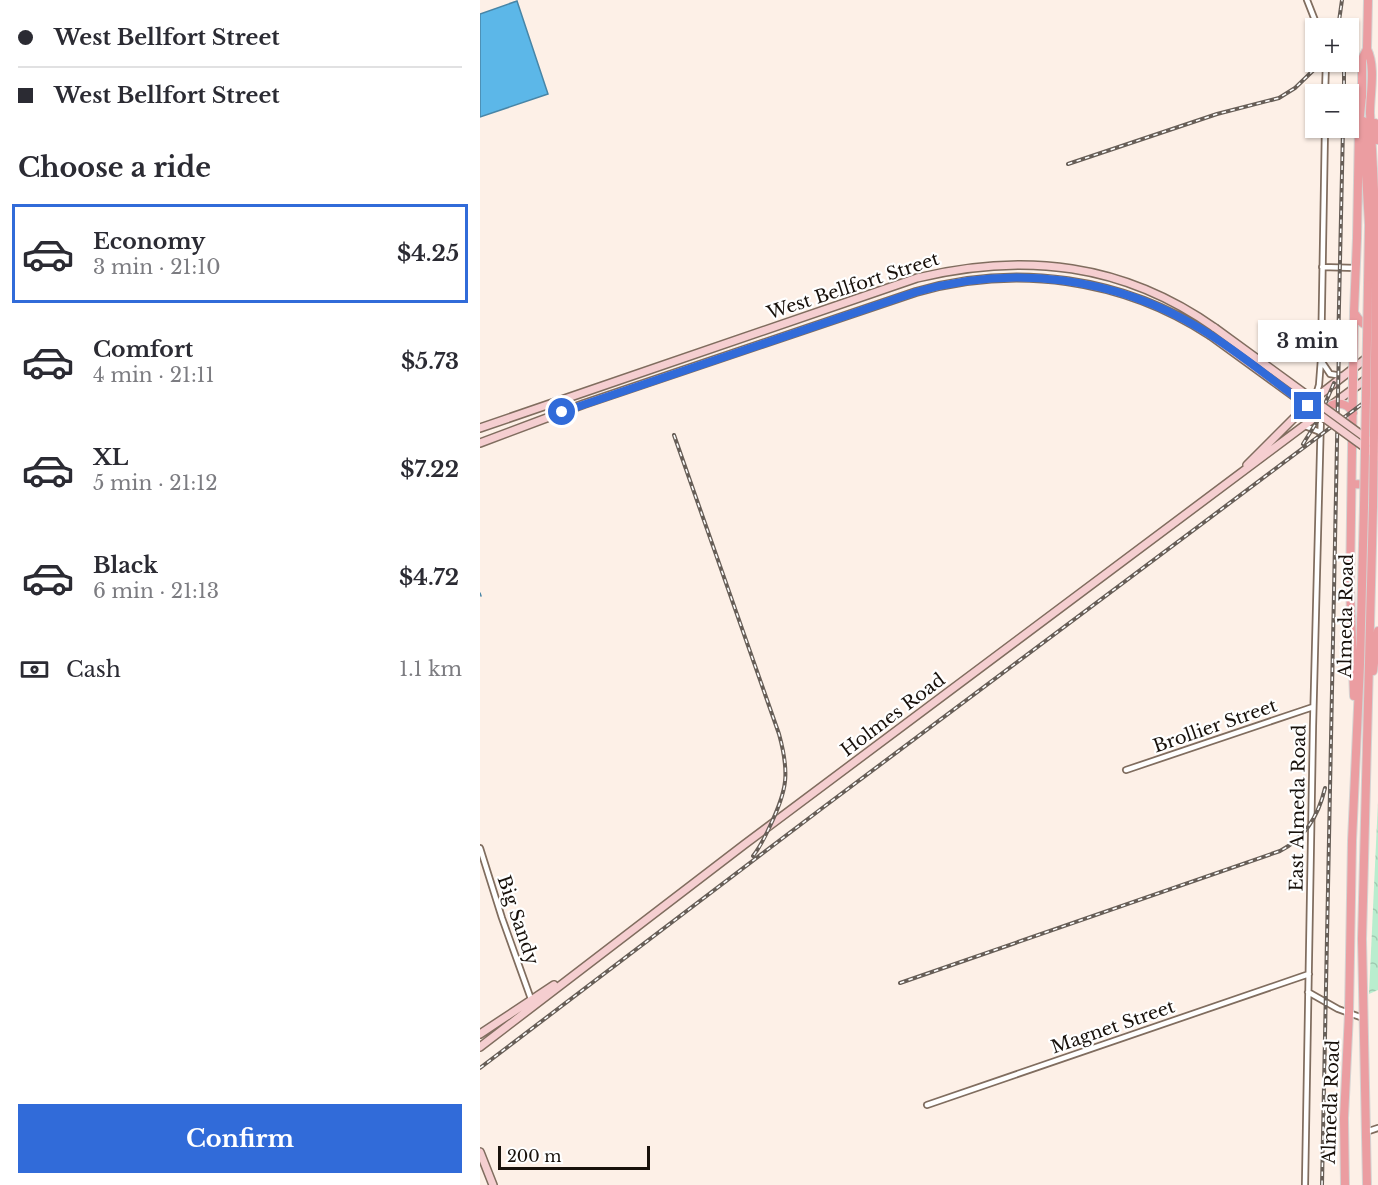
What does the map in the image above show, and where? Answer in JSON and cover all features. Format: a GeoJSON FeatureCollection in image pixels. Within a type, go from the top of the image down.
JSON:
{"type":"FeatureCollection","features":[{"type":"Feature","properties":{"kind":"main road","name":"Almeda Road"},"geometry":{"type":"LineString","coordinates":[[1368,0],[1367,49],[1371,58],[1370,89],[1377,225],[1372,284]]}},
{"type":"Feature","properties":{"kind":"main road","name":"Almeda Road"},"geometry":{"type":"LineString","coordinates":[[1367,49],[1362,59],[1372,284],[1368,506],[1368,711],[1362,928],[1367,1185]]}},
{"type":"Feature","properties":{"kind":"main road"},"geometry":{"type":"LineString","coordinates":[[1370,89],[1378,140]]}},
{"type":"Feature","properties":{"kind":"main road"},"geometry":{"type":"LineString","coordinates":[[1357,731],[1350,607],[1354,312],[1359,125],[1362,94]]}},
{"type":"Feature","properties":{"kind":"main road"},"geometry":{"type":"LineString","coordinates":[[1016,264],[1016,277]]}},
{"type":"Feature","properties":{"kind":"main road","name":"West Bellfort Street"},"geometry":{"type":"LineString","coordinates":[[480,428],[917,278],[971,267],[1016,264],[1063,267],[1113,277],[1158,294],[1187,310],[1378,458]]}},
{"type":"Feature","properties":{"kind":"main road","name":"West Bellfort Street"},"geometry":{"type":"LineString","coordinates":[[480,443],[929,288],[973,279],[1016,277],[1075,282],[1127,295],[1212,331],[1378,447]]}},
{"type":"Feature","properties":{"kind":"main road"},"geometry":{"type":"LineString","coordinates":[[1354,312],[1363,324],[1378,325]]}},
{"type":"Feature","properties":{"kind":"main road"},"geometry":{"type":"LineString","coordinates":[[739,339],[742,351]]}},
{"type":"Feature","properties":{"kind":"main road","name":"Holmes Road"},"geometry":{"type":"LineString","coordinates":[[1230,481],[1314,398],[1378,350]]}},
{"type":"Feature","properties":{"kind":"main road","name":"Holmes Road"},"geometry":{"type":"LineString","coordinates":[[480,1047],[574,973],[1378,371]]}},
{"type":"Feature","properties":{"kind":"main road"},"geometry":{"type":"LineString","coordinates":[[1332,405],[1345,405],[1353,413]]}},
{"type":"Feature","properties":{"kind":"main road"},"geometry":{"type":"LineString","coordinates":[[495,423],[499,436]]}},
{"type":"Feature","properties":{"kind":"main road"},"geometry":{"type":"LineString","coordinates":[[1352,488],[1378,485]]}},
{"type":"Feature","properties":{"kind":"main road"},"geometry":{"type":"LineString","coordinates":[[1352,488],[1378,492]]}},
{"type":"Feature","properties":{"kind":"main road","name":"Almeda Road"},"geometry":{"type":"LineString","coordinates":[[1345,1185],[1344,1118],[1349,1013],[1352,842],[1368,506]]}},
{"type":"Feature","properties":{"kind":"main road"},"geometry":{"type":"LineString","coordinates":[[1368,711],[1378,631]]}},
{"type":"Feature","properties":{"kind":"main road","name":"Holmes Road"},"geometry":{"type":"LineString","coordinates":[[480,1034],[574,973]]}},
{"type":"Feature","properties":{"kind":"main road"},"geometry":{"type":"LineString","coordinates":[[480,1152],[493,1185]]}},
{"type":"Feature","properties":{"kind":"street"},"geometry":{"type":"LineString","coordinates":[[1306,0],[1314,18]]}},
{"type":"Feature","properties":{"kind":"street"},"geometry":{"type":"LineString","coordinates":[[1314,398],[1318,388],[1321,359],[1325,138]]}},
{"type":"Feature","properties":{"kind":"street"},"geometry":{"type":"LineString","coordinates":[[1322,267],[1356,268]]}},
{"type":"Feature","properties":{"kind":"street"},"geometry":{"type":"LineString","coordinates":[[1321,359],[1327,373],[1342,376]]}},
{"type":"Feature","properties":{"kind":"street","name":"East Almeda Road"},"geometry":{"type":"LineString","coordinates":[[1305,1185],[1313,707],[1321,412]]}},
{"type":"Feature","properties":{"kind":"street"},"geometry":{"type":"LineString","coordinates":[[1305,426],[1320,432]]}},
{"type":"Feature","properties":{"kind":"street","name":"Brollier Street"},"geometry":{"type":"LineString","coordinates":[[1126,770],[1313,707]]}},
{"type":"Feature","properties":{"kind":"street","name":"Big Sandy"},"geometry":{"type":"LineString","coordinates":[[480,848],[531,999]]}},
{"type":"Feature","properties":{"kind":"street","name":"Magnet Street"},"geometry":{"type":"LineString","coordinates":[[927,1105],[1309,974]]}},
{"type":"Feature","properties":{"kind":"street"},"geometry":{"type":"LineString","coordinates":[[1308,992],[1338,1009],[1363,1018]]}},
{"type":"Feature","properties":{"kind":"street"},"geometry":{"type":"LineString","coordinates":[[1366,1132],[1378,1128]]}},
{"type":"Feature","properties":{"kind":"green space"},"geometry":{"type":"Polygon","coordinates":[[[1378,801],[1378,990],[1369,994],[1378,801]]]}},
{"type":"Feature","properties":{"kind":"water"},"geometry":{"type":"Polygon","coordinates":[[[517,1],[548,94],[480,117],[480,14],[517,1]]]}},
{"type":"Feature","properties":{"kind":"railway"},"geometry":{"type":"LineString","coordinates":[[1339,18],[1342,0]]}},
{"type":"Feature","properties":{"kind":"railway"},"geometry":{"type":"LineString","coordinates":[[1068,164],[1217,114],[1279,98],[1295,88],[1312,72]]}},
{"type":"Feature","properties":{"kind":"railway"},"geometry":{"type":"LineString","coordinates":[[1344,72],[1344,84]]}},
{"type":"Feature","properties":{"kind":"railway"},"geometry":{"type":"LineString","coordinates":[[1338,350],[1343,138]]}},
{"type":"Feature","properties":{"kind":"railway"},"geometry":{"type":"LineString","coordinates":[[1322,1185],[1339,344]]}},
{"type":"Feature","properties":{"kind":"railway"},"geometry":{"type":"LineString","coordinates":[[1303,444],[1318,420],[1334,383]]}},
{"type":"Feature","properties":{"kind":"railway"},"geometry":{"type":"LineString","coordinates":[[480,1068],[825,806],[1378,392]]}},
{"type":"Feature","properties":{"kind":"railway"},"geometry":{"type":"LineString","coordinates":[[674,435],[779,734],[785,760],[785,782],[780,802],[753,856]]}},
{"type":"Feature","properties":{"kind":"railway"},"geometry":{"type":"LineString","coordinates":[[900,983],[1280,851],[1297,839],[1310,824],[1325,788]]}},
{"type":"Feature","properties":{"kind":"route"},"geometry":{"type":"LineString","coordinates":[[562,412],[916,292],[973,279],[1016,277],[1088,284],[1159,307],[1210,334],[1308,406]]}}]}
